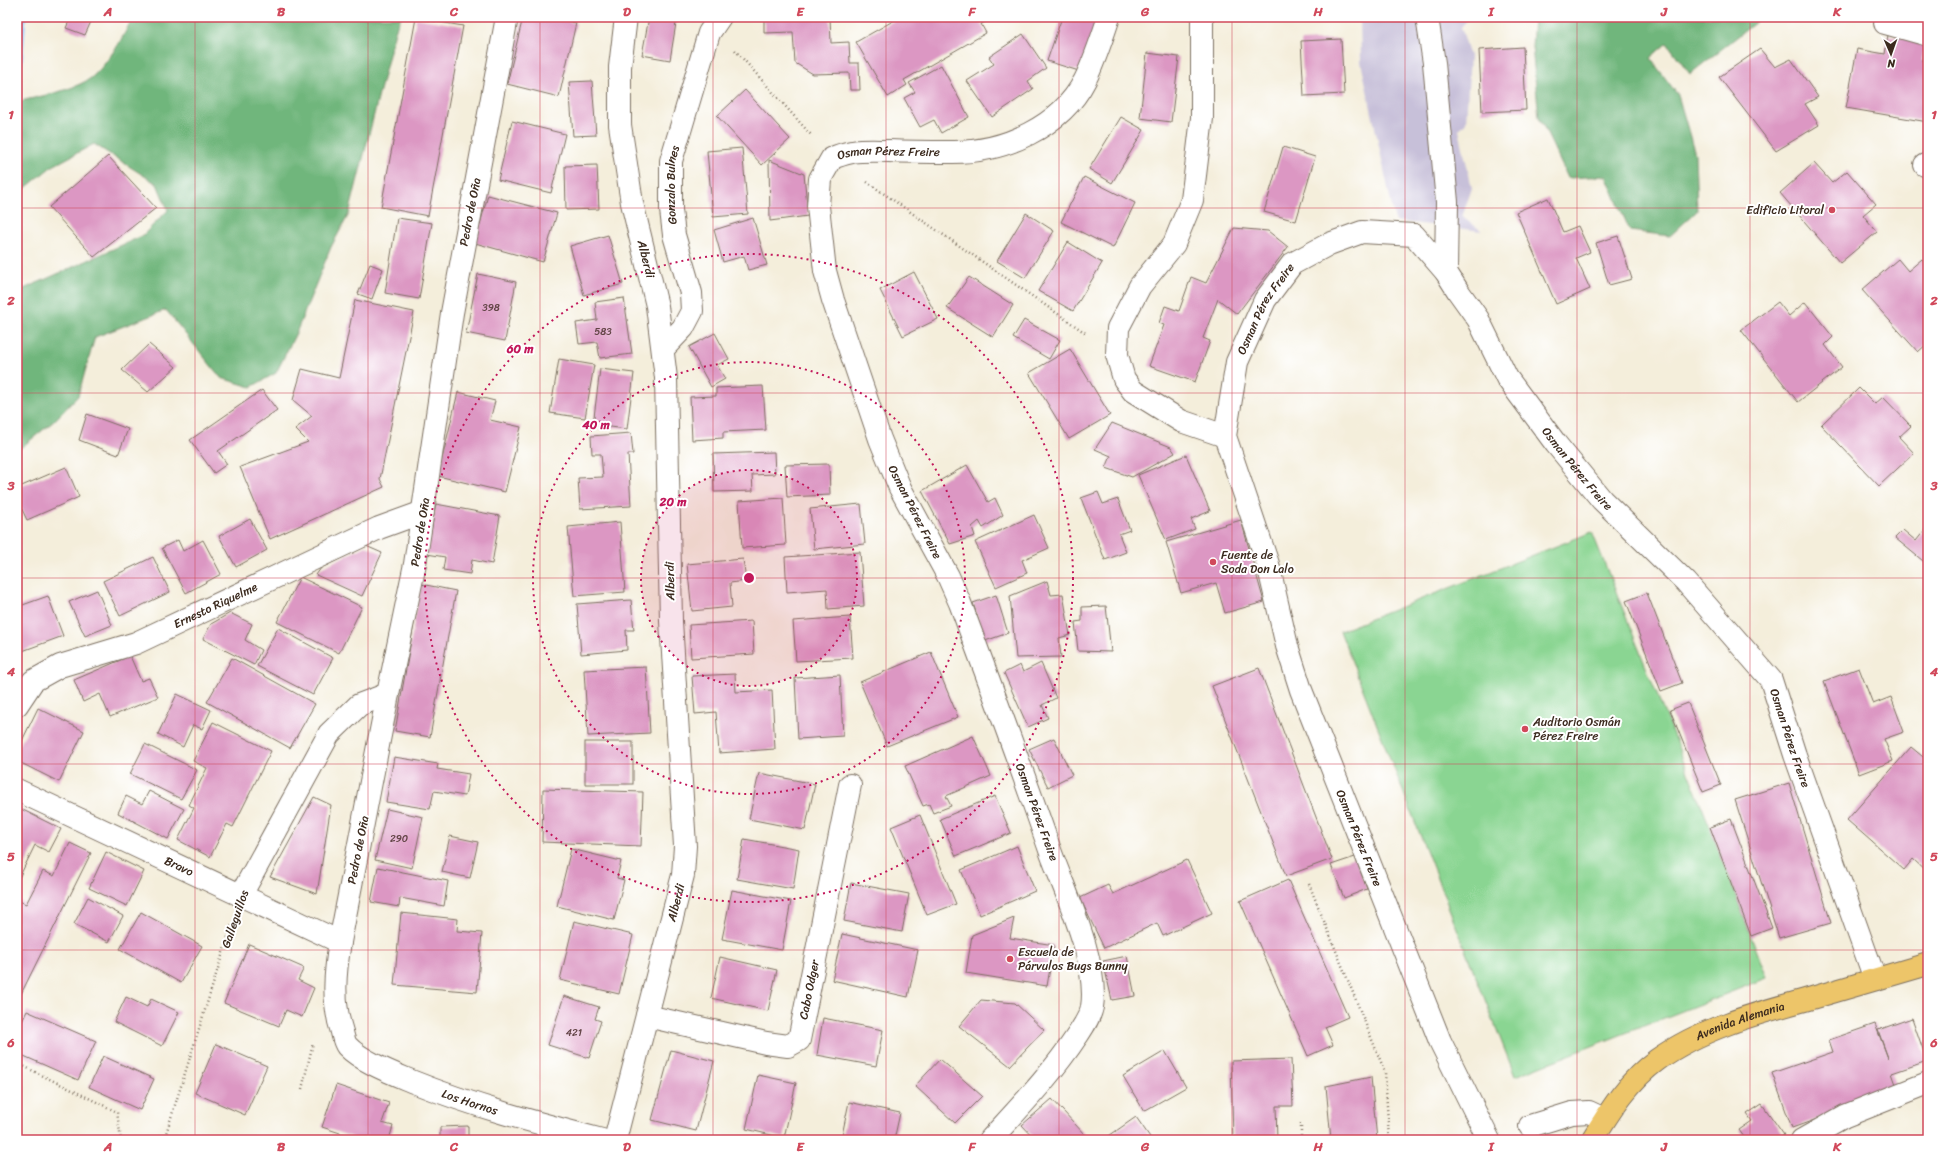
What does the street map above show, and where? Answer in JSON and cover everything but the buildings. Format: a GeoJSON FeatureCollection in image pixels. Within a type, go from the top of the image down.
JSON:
{"type":"FeatureCollection","features":[{"type":"Feature","properties":{"kind":"main road","name":"Avenida Alemania"},"geometry":{"type":"LineString","coordinates":[[1592,1140],[1621,1094],[1656,1061],[1686,1042],[1710,1031],[1767,1011],[1928,964]]}},
{"type":"Feature","properties":{"kind":"street","name":"Pedro de Oña"},"geometry":{"type":"LineString","coordinates":[[347,1045],[339,1022],[335,999],[335,973],[388,694],[415,564],[453,305],[507,17]]}},
{"type":"Feature","properties":{"kind":"street","name":"Alberdi"},"geometry":{"type":"LineString","coordinates":[[615,1140],[683,875],[685,846],[671,621],[666,378],[657,306],[632,203],[620,125],[620,67],[626,17]]}},
{"type":"Feature","properties":{"kind":"street","name":"Gonzalo Bulnes"},"geometry":{"type":"LineString","coordinates":[[663,349],[683,328],[692,311],[691,293],[674,235],[671,210],[671,160],[709,33],[720,17]]}},
{"type":"Feature","properties":{"kind":"street","name":"Osman Pérez Freire"},"geometry":{"type":"LineString","coordinates":[[990,1140],[1048,1076],[1086,1022],[1092,1007],[1093,986],[1090,967],[1040,819],[960,603],[948,576],[900,488],[880,439],[833,300],[825,271],[818,206],[820,179],[832,158],[853,152],[955,152],[978,150],[1000,145],[1031,132],[1054,117],[1068,104],[1085,81],[1101,42],[1109,17]]}},
{"type":"Feature","properties":{"kind":"street"},"geometry":{"type":"LineString","coordinates":[[1202,17],[1202,118],[1192,200],[1174,244],[1140,286],[1118,328],[1117,355],[1124,379],[1133,391],[1181,421],[1225,436]]}},
{"type":"Feature","properties":{"kind":"street"},"geometry":{"type":"LineString","coordinates":[[1427,17],[1434,63],[1447,202],[1446,272]]}},
{"type":"Feature","properties":{"kind":"street"},"geometry":{"type":"LineString","coordinates":[[1885,23],[1928,35]]}},
{"type":"Feature","properties":{"kind":"street","name":"Osman Pérez Freire"},"geometry":{"type":"LineString","coordinates":[[1489,1140],[1440,1041],[1301,690],[1287,646],[1268,564],[1225,436],[1237,362],[1265,300],[1292,264],[1329,244],[1362,232],[1414,235],[1446,272],[1478,319],[1507,378],[1556,444],[1602,500],[1686,582],[1771,680],[1875,979]]}},
{"type":"Feature","properties":{"kind":"street","name":"Ernesto Riquelme"},"geometry":{"type":"LineString","coordinates":[[17,705],[33,681],[60,666],[136,643],[379,528],[423,512]]}},
{"type":"Feature","properties":{"kind":"street","name":"Galleguillos"},"geometry":{"type":"LineString","coordinates":[[242,895],[329,734],[359,705],[388,694]]}},
{"type":"Feature","properties":{"kind":"street","name":"Cabo Odger"},"geometry":{"type":"LineString","coordinates":[[647,1016],[766,1043],[788,1046],[799,1040],[850,785]]}},
{"type":"Feature","properties":{"kind":"street","name":"Bravo"},"geometry":{"type":"LineString","coordinates":[[17,790],[340,942]]}},
{"type":"Feature","properties":{"kind":"street","name":"Los Hornos"},"geometry":{"type":"LineString","coordinates":[[347,1045],[387,1072],[443,1094],[508,1115],[602,1140]]}},
{"type":"Feature","properties":{"kind":"street"},"geometry":{"type":"LineString","coordinates":[[1802,1140],[1845,1116],[1928,1084]]}},
{"type":"Feature","properties":{"kind":"street"},"geometry":{"type":"LineString","coordinates":[[1530,1126],[1572,1113],[1589,1112],[1604,1119]]}},
{"type":"Feature","properties":{"kind":"path"},"geometry":{"type":"LineString","coordinates":[[706,47],[732,46],[832,158],[1117,355]]}},
{"type":"Feature","properties":{"kind":"path"},"geometry":{"type":"LineString","coordinates":[[1309,884],[1385,1072],[1389,1140]]}},
{"type":"Feature","properties":{"kind":"path","name":"Galleguillos"},"geometry":{"type":"LineString","coordinates":[[164,1140],[242,895]]}},
{"type":"Feature","properties":{"kind":"path"},"geometry":{"type":"LineString","coordinates":[[17,1063],[117,1112],[121,1140]]}},
{"type":"Feature","properties":{"kind":"path"},"geometry":{"type":"LineString","coordinates":[[1301,1123],[1301,1140]]}},
{"type":"Feature","properties":{"kind":"shaded area"},"geometry":{"type":"Polygon","coordinates":[[[1360,17],[1470,17],[1461,27],[1470,56],[1466,122],[1459,130],[1472,188],[1462,217],[1482,231],[1395,221],[1361,62],[1360,17]]]}},
{"type":"Feature","properties":{"kind":"green space"},"geometry":{"type":"Polygon","coordinates":[[[132,17],[401,17],[395,31],[349,214],[331,247],[296,333],[276,373],[251,387],[221,378],[166,310],[95,337],[78,396],[54,421],[17,451],[17,292],[142,236],[168,210],[157,184],[94,144],[51,167],[23,190],[17,193],[17,102],[62,91],[88,80],[100,69],[114,51],[132,17]]]}},
{"type":"Feature","properties":{"kind":"green space"},"geometry":{"type":"Polygon","coordinates":[[[1534,17],[1758,17],[1756,22],[1690,74],[1667,43],[1650,58],[1678,95],[1695,154],[1697,211],[1670,236],[1630,231],[1606,176],[1568,178],[1539,117],[1532,47],[1534,17]]]}},
{"type":"Feature","properties":{"kind":"green space","name":"Auditorio Osmán Pérez Freire"},"geometry":{"type":"Polygon","coordinates":[[[1592,532],[1710,827],[1767,978],[1515,1076],[1340,631],[1592,532]]]}},
{"type":"Feature","properties":{"kind":"waterway"},"geometry":{"type":"LineString","coordinates":[[17,63],[21,17]]}},
{"type":"Feature","properties":{"kind":"place","name":"Edificio Litoral"},"geometry":{"type":"Point","coordinates":[1832,210]}},
{"type":"Feature","properties":{"kind":"place","name":"Fuente de Soda Don Lalo"},"geometry":{"type":"Point","coordinates":[1213,562]}},
{"type":"Feature","properties":{"kind":"place","name":"Auditorio Osmán Pérez Freire"},"geometry":{"type":"Point","coordinates":[1525,729]}},
{"type":"Feature","properties":{"kind":"place","name":"Escuela de Párvulos Bugs Bunny"},"geometry":{"type":"Point","coordinates":[1010,959]}}]}
